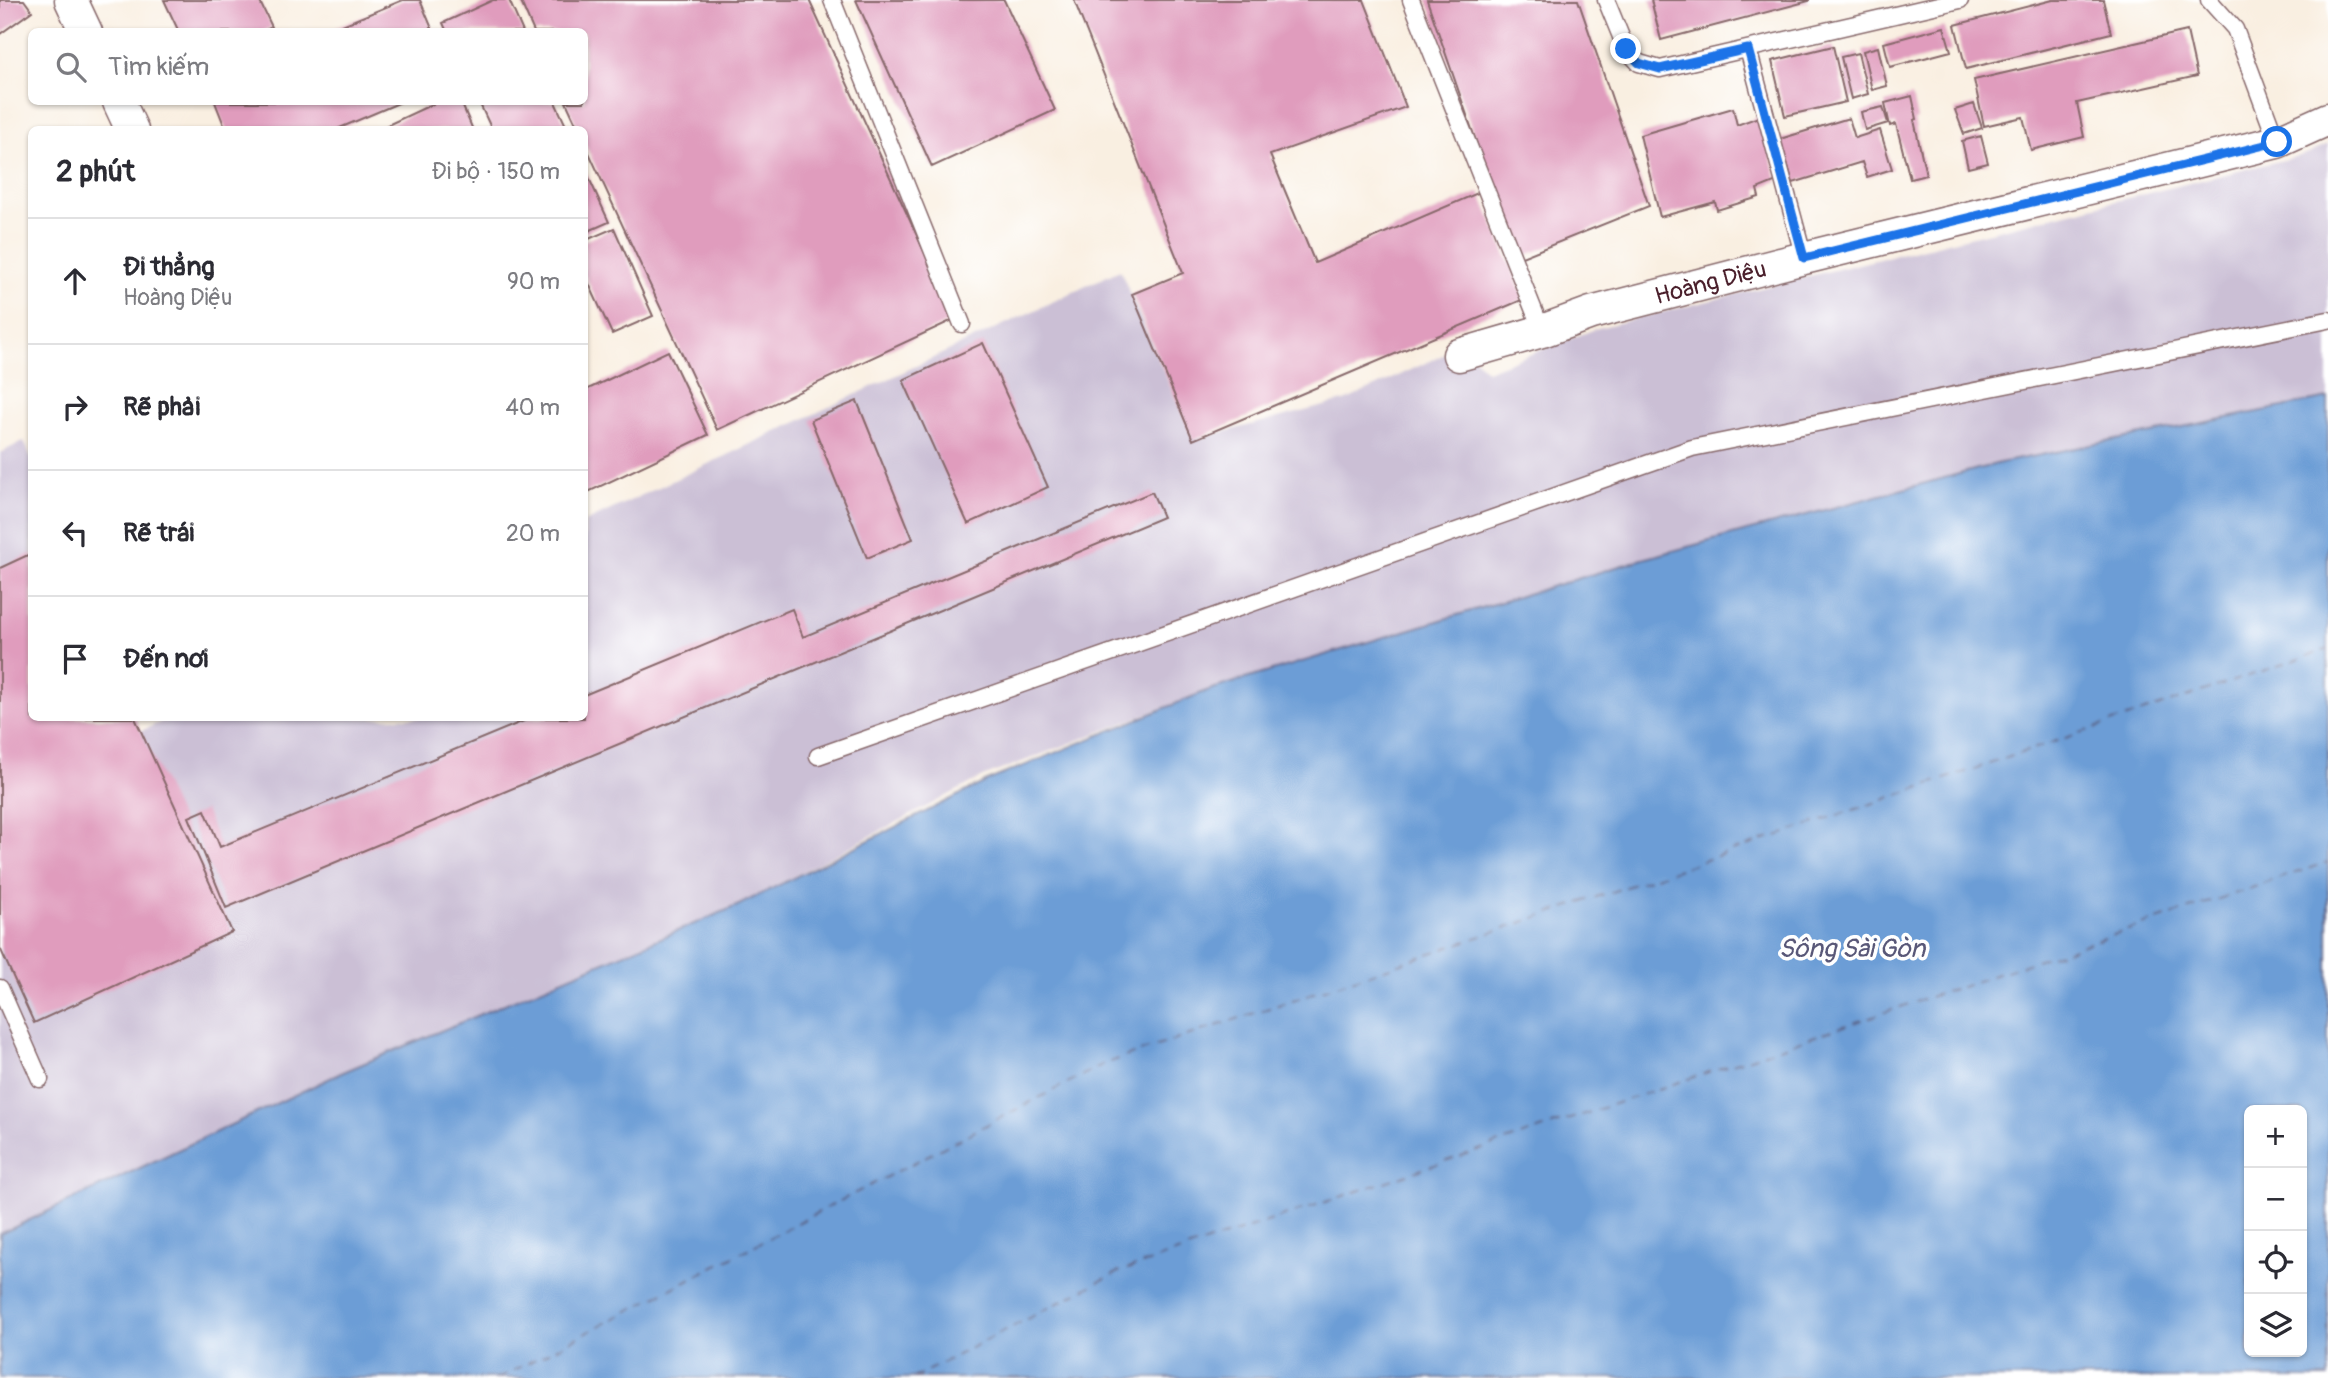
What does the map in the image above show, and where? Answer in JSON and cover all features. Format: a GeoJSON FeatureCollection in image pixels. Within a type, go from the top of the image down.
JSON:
{"type":"FeatureCollection","features":[{"type":"Feature","properties":{"kind":"street"},"geometry":{"type":"LineString","coordinates":[[71,0],[84,28]]}},
{"type":"Feature","properties":{"kind":"street"},"geometry":{"type":"LineString","coordinates":[[120,105],[130,126]]}},
{"type":"Feature","properties":{"kind":"street","name":"Hoàng Diệu"},"geometry":{"type":"LineString","coordinates":[[1460,355],[1542,331],[1591,313],[2277,142],[2328,119]]}},
{"type":"Feature","properties":{"kind":"lane"},"geometry":{"type":"LineString","coordinates":[[832,0],[962,324]]}},
{"type":"Feature","properties":{"kind":"lane"},"geometry":{"type":"LineString","coordinates":[[1411,0],[1542,331]]}},
{"type":"Feature","properties":{"kind":"lane"},"geometry":{"type":"LineString","coordinates":[[1606,0],[1626,49],[1639,63],[1660,69],[1960,0]]}},
{"type":"Feature","properties":{"kind":"lane"},"geometry":{"type":"LineString","coordinates":[[2208,0],[2235,29],[2277,142]]}},
{"type":"Feature","properties":{"kind":"lane"},"geometry":{"type":"LineString","coordinates":[[1748,49],[1804,258]]}},
{"type":"Feature","properties":{"kind":"lane"},"geometry":{"type":"LineString","coordinates":[[818,756],[1692,448],[2328,320]]}},
{"type":"Feature","properties":{"kind":"lane"},"geometry":{"type":"LineString","coordinates":[[0,988],[40,1079]]}},
{"type":"Feature","properties":{"kind":"shaded area"},"geometry":{"type":"Polygon","coordinates":[[[2328,144],[2328,398],[2000,463],[1643,559],[1209,690],[983,777],[739,905],[341,1073],[0,1234],[0,453],[24,441],[28,450],[28,721],[137,721],[141,731],[163,721],[588,721],[588,521],[1120,270],[1193,440],[1347,400],[1462,346],[1487,371],[1598,328],[2304,155],[2328,144]]]}},
{"type":"Feature","properties":{"kind":"water","name":"Sông Sài Gòn"},"geometry":{"type":"Polygon","coordinates":[[[2328,398],[2328,1378],[0,1378],[0,1234],[341,1073],[739,905],[989,780],[1209,690],[1643,559],[2000,463],[2328,398]]]}},
{"type":"Feature","properties":{"kind":"building"},"geometry":{"type":"Polygon","coordinates":[[[0,0],[24,0],[32,11],[0,34],[0,0]]]}},
{"type":"Feature","properties":{"kind":"building"},"geometry":{"type":"Polygon","coordinates":[[[164,0],[259,0],[272,27],[270,28],[177,28],[164,0]]]}},
{"type":"Feature","properties":{"kind":"building"},"geometry":{"type":"Polygon","coordinates":[[[403,0],[420,0],[432,28],[335,28],[403,0]]]}},
{"type":"Feature","properties":{"kind":"building"},"geometry":{"type":"Polygon","coordinates":[[[493,0],[509,0],[521,28],[445,28],[443,23],[493,0]]]}},
{"type":"Feature","properties":{"kind":"building"},"geometry":{"type":"Polygon","coordinates":[[[520,0],[809,0],[955,319],[717,430],[588,151],[588,126],[577,126],[567,105],[588,105],[588,28],[532,28],[520,0]]]}},
{"type":"Feature","properties":{"kind":"building"},"geometry":{"type":"Polygon","coordinates":[[[856,0],[1004,0],[1055,110],[932,167],[856,0]]]}},
{"type":"Feature","properties":{"kind":"building"},"geometry":{"type":"Polygon","coordinates":[[[1074,0],[1364,0],[1406,107],[1270,155],[1315,263],[1480,192],[1524,299],[1193,440],[1132,294],[1183,273],[1074,0]]]}},
{"type":"Feature","properties":{"kind":"building"},"geometry":{"type":"Polygon","coordinates":[[[1427,0],[1578,0],[1649,206],[1517,259],[1427,0]]]}},
{"type":"Feature","properties":{"kind":"building"},"geometry":{"type":"Polygon","coordinates":[[[1651,0],[1809,0],[1809,1],[1661,40],[1651,0]]]}},
{"type":"Feature","properties":{"kind":"building"},"geometry":{"type":"Polygon","coordinates":[[[2053,0],[2103,0],[2111,33],[1966,69],[1955,25],[2053,0]]]}},
{"type":"Feature","properties":{"kind":"building"},"geometry":{"type":"Polygon","coordinates":[[[1944,27],[1951,51],[1890,67],[1884,43],[1944,27]]]}},
{"type":"Feature","properties":{"kind":"building"},"geometry":{"type":"Polygon","coordinates":[[[2187,31],[2197,76],[2077,103],[2084,137],[2031,150],[2023,117],[1984,126],[1974,80],[2187,31]]]}},
{"type":"Feature","properties":{"kind":"building"},"geometry":{"type":"Polygon","coordinates":[[[1833,46],[1846,102],[1785,116],[1772,61],[1833,46]]]}},
{"type":"Feature","properties":{"kind":"building"},"geometry":{"type":"Polygon","coordinates":[[[1878,47],[1887,86],[1872,90],[1863,51],[1878,47]]]}},
{"type":"Feature","properties":{"kind":"building"},"geometry":{"type":"Polygon","coordinates":[[[1858,53],[1868,94],[1851,99],[1841,57],[1858,53]]]}},
{"type":"Feature","properties":{"kind":"building"},"geometry":{"type":"Polygon","coordinates":[[[1912,96],[1917,119],[1914,120],[1926,175],[1910,179],[1896,124],[1890,126],[1885,103],[1912,96]]]}},
{"type":"Feature","properties":{"kind":"building"},"geometry":{"type":"Polygon","coordinates":[[[1974,104],[1982,128],[1964,134],[1955,110],[1974,104]]]}},
{"type":"Feature","properties":{"kind":"building"},"geometry":{"type":"Polygon","coordinates":[[[216,105],[394,105],[344,126],[224,126],[216,105]]]}},
{"type":"Feature","properties":{"kind":"building"},"geometry":{"type":"Polygon","coordinates":[[[431,105],[462,105],[471,126],[386,126],[431,105]]]}},
{"type":"Feature","properties":{"kind":"building"},"geometry":{"type":"Polygon","coordinates":[[[480,105],[556,105],[566,126],[490,126],[480,105]]]}},
{"type":"Feature","properties":{"kind":"building"},"geometry":{"type":"Polygon","coordinates":[[[1883,107],[1888,123],[1865,130],[1861,112],[1883,107]]]}},
{"type":"Feature","properties":{"kind":"building"},"geometry":{"type":"Polygon","coordinates":[[[1733,108],[1737,125],[1761,116],[1777,181],[1757,189],[1759,197],[1717,210],[1715,202],[1660,217],[1640,135],[1733,108]]]}},
{"type":"Feature","properties":{"kind":"building"},"geometry":{"type":"Polygon","coordinates":[[[1849,118],[1855,138],[1880,130],[1892,169],[1867,177],[1862,162],[1793,183],[1780,139],[1849,118]]]}},
{"type":"Feature","properties":{"kind":"building"},"geometry":{"type":"Polygon","coordinates":[[[1981,136],[1988,163],[1968,168],[1962,141],[1981,136]]]}},
{"type":"Feature","properties":{"kind":"building"},"geometry":{"type":"Polygon","coordinates":[[[588,176],[609,222],[588,231],[588,176]]]}},
{"type":"Feature","properties":{"kind":"building"},"geometry":{"type":"Polygon","coordinates":[[[614,228],[653,316],[612,334],[588,282],[588,239],[614,228]]]}},
{"type":"Feature","properties":{"kind":"building"},"geometry":{"type":"Polygon","coordinates":[[[983,343],[1048,487],[968,524],[903,380],[983,343]]]}},
{"type":"Feature","properties":{"kind":"building"},"geometry":{"type":"Polygon","coordinates":[[[668,351],[708,435],[588,492],[588,389],[668,351]]]}},
{"type":"Feature","properties":{"kind":"building"},"geometry":{"type":"Polygon","coordinates":[[[857,401],[913,539],[867,558],[811,420],[857,401]]]}},
{"type":"Feature","properties":{"kind":"building"},"geometry":{"type":"Polygon","coordinates":[[[1152,492],[1163,517],[226,908],[189,817],[205,810],[220,847],[524,721],[588,721],[588,693],[792,609],[803,637],[1152,492]]]}},
{"type":"Feature","properties":{"kind":"building"},"geometry":{"type":"Polygon","coordinates":[[[28,555],[28,721],[136,721],[232,932],[34,1023],[0,948],[0,568],[28,555]]]}},
{"type":"Feature","properties":{"kind":"ferry route"},"geometry":{"type":"LineString","coordinates":[[499,1378],[1104,1064],[2328,649]]}},
{"type":"Feature","properties":{"kind":"ferry route"},"geometry":{"type":"LineString","coordinates":[[913,1378],[1116,1273],[2328,862]]}},
{"type":"Feature","properties":{"kind":"route"},"geometry":{"type":"LineString","coordinates":[[1626,49],[1639,63],[1660,69],[1748,49],[1804,258],[2277,142]]}}]}
